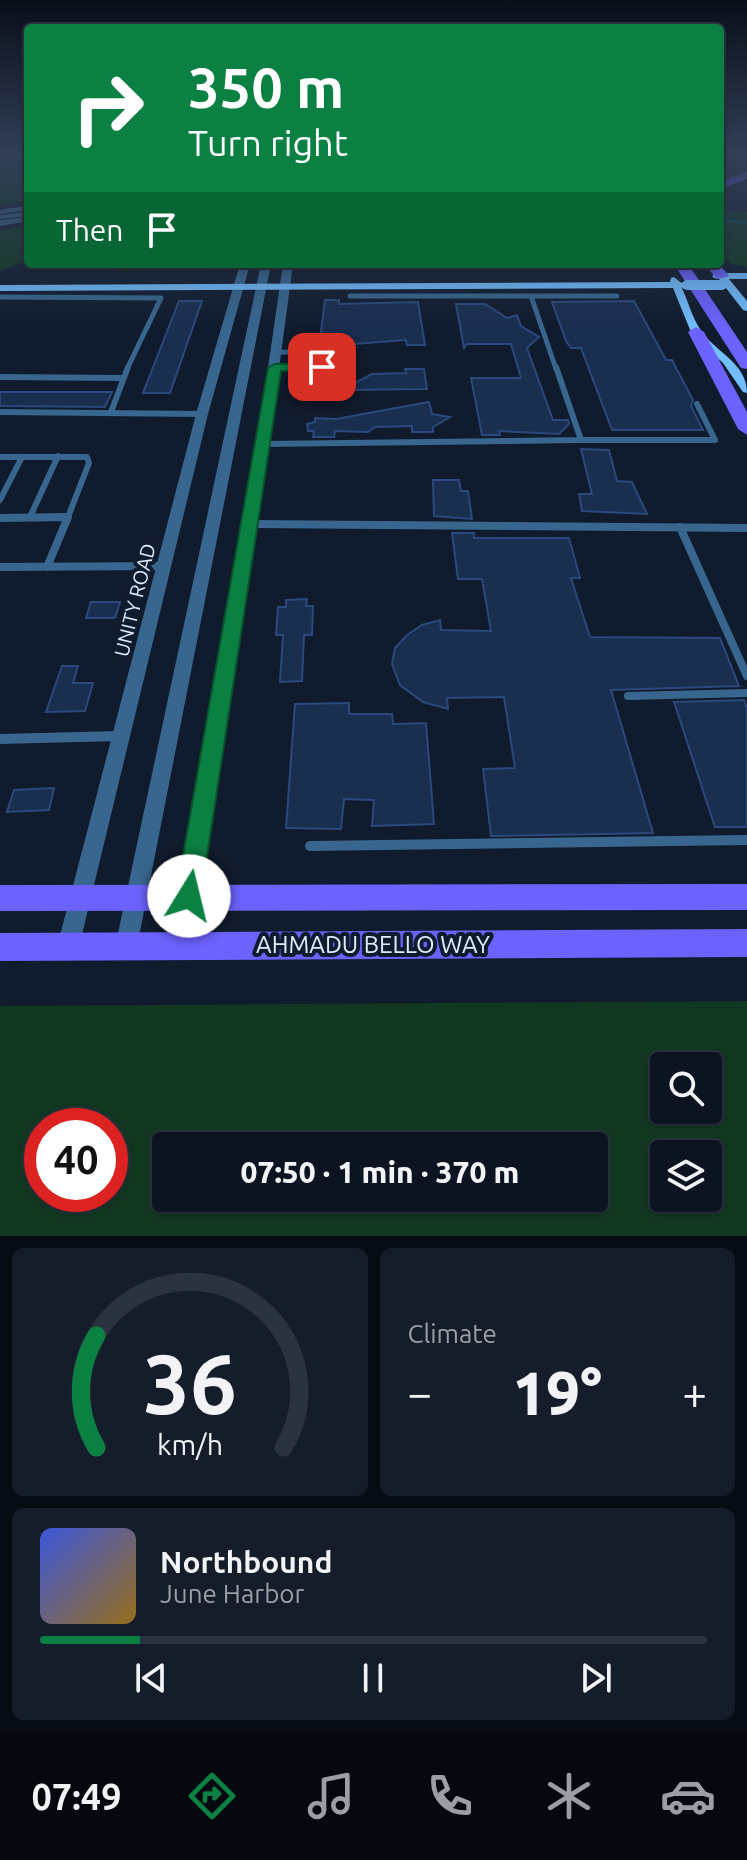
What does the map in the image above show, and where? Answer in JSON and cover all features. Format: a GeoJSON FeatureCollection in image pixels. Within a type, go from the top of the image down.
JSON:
{"type":"FeatureCollection","features":[{"type":"Feature","properties":{"kind":"main road"},"geometry":{"type":"LineString","coordinates":[[701,268],[747,334]]}},
{"type":"Feature","properties":{"kind":"main road"},"geometry":{"type":"LineString","coordinates":[[595,286],[678,275]]}},
{"type":"Feature","properties":{"kind":"main road"},"geometry":{"type":"LineString","coordinates":[[678,275],[693,327],[747,429]]}},
{"type":"Feature","properties":{"kind":"main road"},"geometry":{"type":"LineString","coordinates":[[678,275],[747,364]]}},
{"type":"Feature","properties":{"kind":"main road"},"geometry":{"type":"LineString","coordinates":[[0,288],[243,276]]}},
{"type":"Feature","properties":{"kind":"main road"},"geometry":{"type":"LineString","coordinates":[[288,276],[642,290],[667,300],[727,361],[747,390]]}},
{"type":"Feature","properties":{"kind":"main road"},"geometry":{"type":"LineString","coordinates":[[0,278],[747,276]]}},
{"type":"Feature","properties":{"kind":"main road"},"geometry":{"type":"LineString","coordinates":[[719,277],[747,285]]}},
{"type":"Feature","properties":{"kind":"main road"},"geometry":{"type":"LineString","coordinates":[[719,277],[747,308]]}},
{"type":"Feature","properties":{"kind":"main road"},"geometry":{"type":"LineString","coordinates":[[0,898],[747,897]]}},
{"type":"Feature","properties":{"kind":"main road","name":"AHMADU BELLO WAY"},"geometry":{"type":"LineString","coordinates":[[0,947],[747,943]]}},
{"type":"Feature","properties":{"kind":"street"},"geometry":{"type":"LineString","coordinates":[[0,217],[24,214]]}},
{"type":"Feature","properties":{"kind":"street","name":"UNITY ROAD"},"geometry":{"type":"LineString","coordinates":[[68,947],[202,414],[243,276]]}},
{"type":"Feature","properties":{"kind":"street"},"geometry":{"type":"LineString","coordinates":[[126,947],[264,276]]}},
{"type":"Feature","properties":{"kind":"street"},"geometry":{"type":"LineString","coordinates":[[179,946],[288,276]]}},
{"type":"Feature","properties":{"kind":"lane"},"geometry":{"type":"LineString","coordinates":[[350,296],[617,296]]}},
{"type":"Feature","properties":{"kind":"lane"},"geometry":{"type":"LineString","coordinates":[[531,296],[581,440]]}},
{"type":"Feature","properties":{"kind":"lane"},"geometry":{"type":"LineString","coordinates":[[0,297],[161,298],[123,378],[111,412]]}},
{"type":"Feature","properties":{"kind":"lane"},"geometry":{"type":"LineString","coordinates":[[276,360],[324,353]]}},
{"type":"Feature","properties":{"kind":"lane"},"geometry":{"type":"LineString","coordinates":[[276,360],[322,367]]}},
{"type":"Feature","properties":{"kind":"lane"},"geometry":{"type":"LineString","coordinates":[[0,377],[123,378]]}},
{"type":"Feature","properties":{"kind":"lane"},"geometry":{"type":"LineString","coordinates":[[263,444],[715,440],[697,404]]}},
{"type":"Feature","properties":{"kind":"lane"},"geometry":{"type":"LineString","coordinates":[[0,412],[202,414]]}},
{"type":"Feature","properties":{"kind":"lane"},"geometry":{"type":"LineString","coordinates":[[30,517],[58,456]]}},
{"type":"Feature","properties":{"kind":"lane"},"geometry":{"type":"LineString","coordinates":[[0,457],[87,457],[89,463],[47,567]]}},
{"type":"Feature","properties":{"kind":"lane"},"geometry":{"type":"LineString","coordinates":[[0,500],[22,457]]}},
{"type":"Feature","properties":{"kind":"lane"},"geometry":{"type":"LineString","coordinates":[[0,518],[68,517]]}},
{"type":"Feature","properties":{"kind":"lane"},"geometry":{"type":"LineString","coordinates":[[250,524],[747,528]]}},
{"type":"Feature","properties":{"kind":"lane"},"geometry":{"type":"LineString","coordinates":[[680,527],[747,676]]}},
{"type":"Feature","properties":{"kind":"lane"},"geometry":{"type":"LineString","coordinates":[[0,567],[164,566]]}},
{"type":"Feature","properties":{"kind":"lane"},"geometry":{"type":"LineString","coordinates":[[628,696],[747,693]]}},
{"type":"Feature","properties":{"kind":"lane"},"geometry":{"type":"LineString","coordinates":[[0,739],[121,736]]}},
{"type":"Feature","properties":{"kind":"lane"},"geometry":{"type":"LineString","coordinates":[[310,846],[747,840]]}},
{"type":"Feature","properties":{"kind":"green space"},"geometry":{"type":"Polygon","coordinates":[[[724,214],[747,214],[747,267],[730,264],[724,255],[724,214]]]}},
{"type":"Feature","properties":{"kind":"green space"},"geometry":{"type":"Polygon","coordinates":[[[24,227],[24,262],[0,271],[0,230],[24,227]]]}},
{"type":"Feature","properties":{"kind":"green space"},"geometry":{"type":"Polygon","coordinates":[[[114,268],[224,268],[224,270],[118,271],[114,268]]]}},
{"type":"Feature","properties":{"kind":"green space"},"geometry":{"type":"Polygon","coordinates":[[[747,1001],[747,1236],[0,1236],[0,1006],[747,1001]]]}},
{"type":"Feature","properties":{"kind":"building"},"geometry":{"type":"Polygon","coordinates":[[[325,300],[339,300],[339,304],[418,302],[425,345],[407,345],[406,340],[341,345],[339,390],[317,390],[318,373],[328,368],[320,358],[329,354],[327,349],[319,347],[325,300]]]}},
{"type":"Feature","properties":{"kind":"building"},"geometry":{"type":"Polygon","coordinates":[[[179,301],[202,301],[170,393],[143,393],[179,301]]]}},
{"type":"Feature","properties":{"kind":"building"},"geometry":{"type":"Polygon","coordinates":[[[634,301],[666,360],[672,360],[693,400],[691,406],[703,430],[612,430],[581,348],[571,348],[566,341],[552,302],[634,301]]]}},
{"type":"Feature","properties":{"kind":"building"},"geometry":{"type":"Polygon","coordinates":[[[456,304],[485,304],[507,318],[517,315],[521,326],[539,337],[527,348],[553,420],[568,420],[569,424],[559,434],[499,431],[500,435],[482,435],[471,378],[521,378],[511,344],[467,344],[464,348],[456,304]]]}},
{"type":"Feature","properties":{"kind":"building"},"geometry":{"type":"Polygon","coordinates":[[[405,369],[424,369],[427,389],[341,390],[372,374],[406,373],[405,369]]]}},
{"type":"Feature","properties":{"kind":"building"},"geometry":{"type":"Polygon","coordinates":[[[0,392],[112,392],[105,407],[0,406],[0,392]]]}},
{"type":"Feature","properties":{"kind":"building"},"geometry":{"type":"Polygon","coordinates":[[[429,402],[432,414],[450,417],[433,427],[433,432],[412,432],[412,426],[375,427],[368,432],[335,431],[334,437],[313,437],[314,431],[308,431],[307,424],[315,422],[315,418],[336,419],[429,402]]]}},
{"type":"Feature","properties":{"kind":"building"},"geometry":{"type":"Polygon","coordinates":[[[581,449],[609,450],[617,481],[632,482],[647,514],[582,511],[579,494],[592,494],[581,449]]]}},
{"type":"Feature","properties":{"kind":"building"},"geometry":{"type":"Polygon","coordinates":[[[433,480],[459,480],[461,491],[468,491],[472,519],[434,516],[433,480]]]}},
{"type":"Feature","properties":{"kind":"building"},"geometry":{"type":"Polygon","coordinates":[[[452,533],[474,533],[474,538],[569,538],[580,578],[571,578],[590,637],[720,638],[739,686],[611,690],[653,833],[491,836],[483,769],[515,768],[504,697],[447,698],[448,709],[423,702],[400,685],[392,664],[395,648],[422,625],[440,620],[441,630],[491,631],[482,579],[458,579],[452,533]]]}},
{"type":"Feature","properties":{"kind":"building"},"geometry":{"type":"Polygon","coordinates":[[[307,599],[306,606],[313,606],[312,635],[304,635],[302,681],[280,682],[283,635],[276,635],[278,607],[286,607],[286,600],[307,599]]]}},
{"type":"Feature","properties":{"kind":"building"},"geometry":{"type":"Polygon","coordinates":[[[91,602],[120,602],[115,618],[86,618],[91,602]]]}},
{"type":"Feature","properties":{"kind":"building"},"geometry":{"type":"Polygon","coordinates":[[[62,666],[78,666],[73,683],[93,683],[85,711],[46,712],[62,666]]]}},
{"type":"Feature","properties":{"kind":"building"},"geometry":{"type":"Polygon","coordinates":[[[744,700],[747,708],[747,827],[715,827],[674,702],[744,700]]]}},
{"type":"Feature","properties":{"kind":"building"},"geometry":{"type":"Polygon","coordinates":[[[349,703],[349,714],[392,714],[393,724],[426,723],[434,824],[372,826],[374,800],[344,799],[341,829],[286,828],[295,704],[349,703]]]}},
{"type":"Feature","properties":{"kind":"building"},"geometry":{"type":"Polygon","coordinates":[[[54,788],[49,810],[7,812],[14,790],[54,788]]]}},
{"type":"Feature","properties":{"kind":"waterway"},"geometry":{"type":"LineString","coordinates":[[724,220],[747,222]]}},
{"type":"Feature","properties":{"kind":"route"},"geometry":{"type":"LineString","coordinates":[[189,896],[275,368],[322,367]]}}]}
